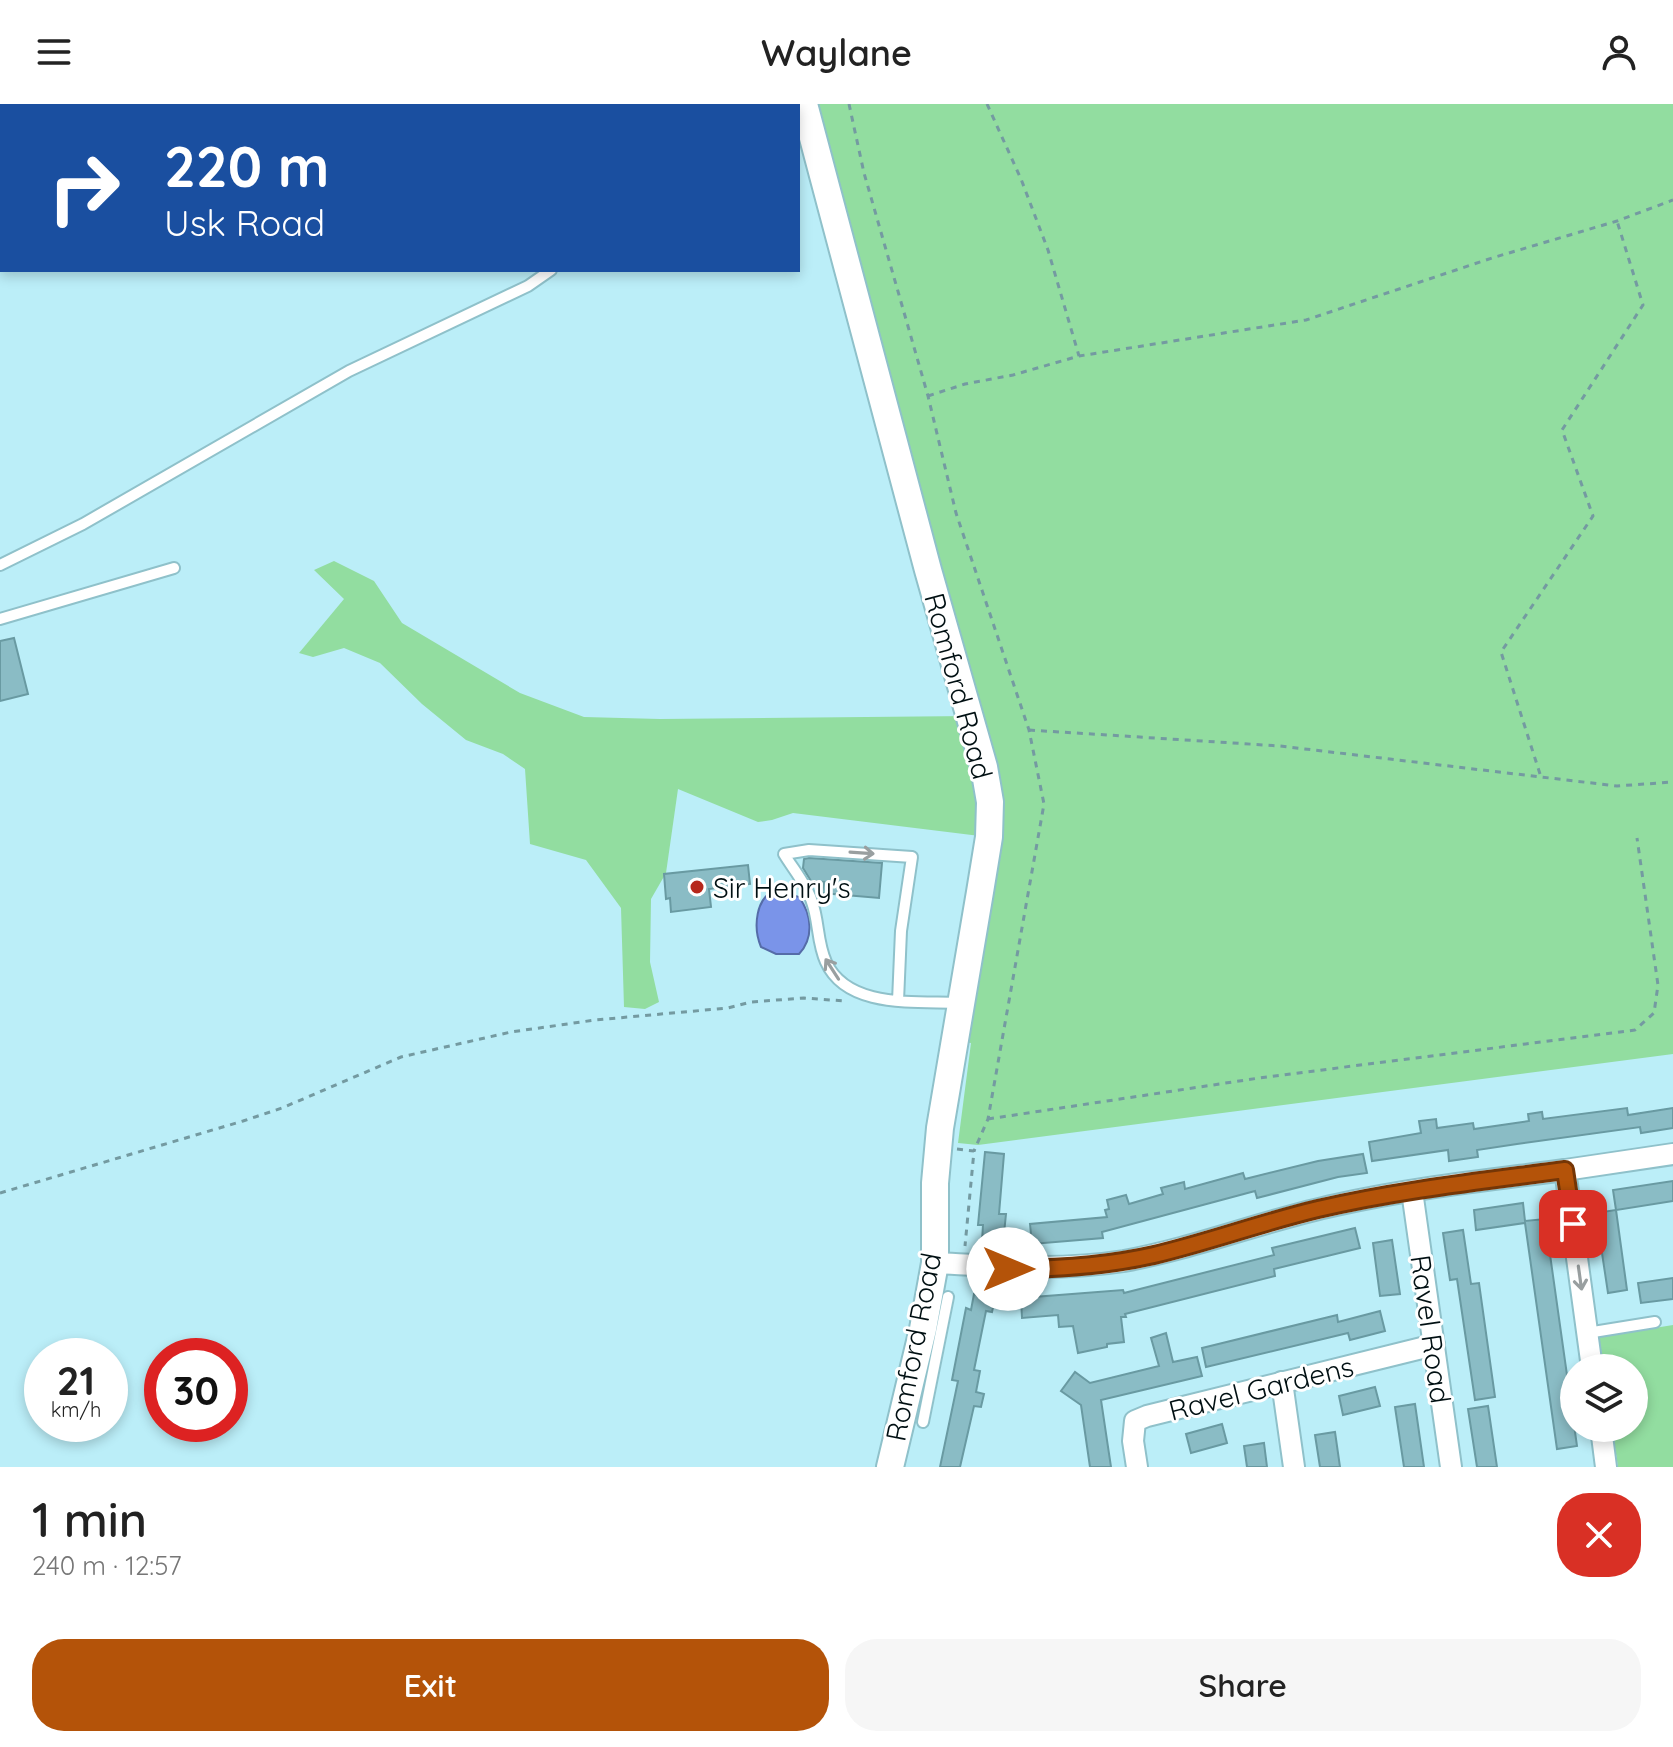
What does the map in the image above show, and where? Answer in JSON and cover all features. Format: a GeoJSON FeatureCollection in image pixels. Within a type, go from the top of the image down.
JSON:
{"type":"FeatureCollection","features":[{"type":"Feature","properties":{"kind":"street","name":"Romford Road"},"geometry":{"type":"LineString","coordinates":[[804,104],[928,570],[984,767],[990,802],[989,837],[940,1128],[935,1183],[932,1331],[921,1382],[890,1467]]}},
{"type":"Feature","properties":{"kind":"street"},"geometry":{"type":"LineString","coordinates":[[935,1263],[1043,1269],[1124,1261],[1295,1214],[1412,1191],[1673,1154]]}},
{"type":"Feature","properties":{"kind":"street"},"geometry":{"type":"LineString","coordinates":[[1565,1170],[1590,1354]]}},
{"type":"Feature","properties":{"kind":"street","name":"Ravel Road"},"geometry":{"type":"LineString","coordinates":[[1412,1191],[1451,1467]]}},
{"type":"Feature","properties":{"kind":"street","name":"Ravel Gardens"},"geometry":{"type":"LineString","coordinates":[[1137,1467],[1133,1441],[1135,1421],[1147,1416],[1434,1345]]}},
{"type":"Feature","properties":{"kind":"street"},"geometry":{"type":"LineString","coordinates":[[1282,1382],[1294,1467]]}},
{"type":"Feature","properties":{"kind":"street"},"geometry":{"type":"LineString","coordinates":[[1603,1442],[1606,1467]]}},
{"type":"Feature","properties":{"kind":"lane"},"geometry":{"type":"LineString","coordinates":[[0,565],[83,524],[349,371],[528,286],[548,272]]}},
{"type":"Feature","properties":{"kind":"lane"},"geometry":{"type":"LineString","coordinates":[[0,619],[174,568]]}},
{"type":"Feature","properties":{"kind":"lane"},"geometry":{"type":"LineString","coordinates":[[898,1001],[901,931],[912,857],[809,850],[784,854],[812,900],[825,961],[834,976],[847,988],[898,1001],[960,1003]]}},
{"type":"Feature","properties":{"kind":"lane"},"geometry":{"type":"LineString","coordinates":[[932,1331],[948,1297]]}},
{"type":"Feature","properties":{"kind":"lane"},"geometry":{"type":"LineString","coordinates":[[1587,1333],[1655,1322]]}},
{"type":"Feature","properties":{"kind":"lane"},"geometry":{"type":"LineString","coordinates":[[921,1382],[923,1422]]}},
{"type":"Feature","properties":{"kind":"path"},"geometry":{"type":"LineString","coordinates":[[987,104],[1021,179],[1042,236],[1079,356]]}},
{"type":"Feature","properties":{"kind":"path"},"geometry":{"type":"LineString","coordinates":[[928,396],[1079,356],[1306,320],[1492,258],[1617,221],[1673,200]]}},
{"type":"Feature","properties":{"kind":"path"},"geometry":{"type":"LineString","coordinates":[[1541,776],[1501,652],[1593,516],[1562,430],[1643,305],[1617,221]]}},
{"type":"Feature","properties":{"kind":"path"},"geometry":{"type":"LineString","coordinates":[[1029,730],[1280,746],[1617,786],[1673,782]]}},
{"type":"Feature","properties":{"kind":"path"},"geometry":{"type":"LineString","coordinates":[[988,1119],[1259,1078],[1635,1030],[1654,1013],[1658,985],[1637,838]]}},
{"type":"Feature","properties":{"kind":"path"},"geometry":{"type":"LineString","coordinates":[[0,1193],[243,1121],[282,1108],[401,1057],[461,1043],[595,1020],[804,998],[847,1001],[863,994]]}},
{"type":"Feature","properties":{"kind":"path"},"geometry":{"type":"LineString","coordinates":[[951,1149],[974,1151],[963,1266]]}},
{"type":"Feature","properties":{"kind":"green space"},"geometry":{"type":"Polygon","coordinates":[[[804,104],[1673,104],[1673,1054],[978,1145],[958,1143],[971,1043],[953,1041],[988,837],[793,813],[758,822],[678,789],[666,873],[651,899],[650,962],[659,1002],[645,1009],[624,1007],[621,908],[586,860],[530,844],[525,769],[503,754],[466,740],[422,704],[380,663],[344,648],[313,657],[299,653],[344,599],[314,570],[334,561],[374,581],[402,623],[520,693],[584,717],[970,716],[804,104]]]}},
{"type":"Feature","properties":{"kind":"green space"},"geometry":{"type":"Polygon","coordinates":[[[1673,1325],[1673,1467],[1618,1467],[1614,1442],[1648,1442],[1648,1354],[1602,1354],[1599,1337],[1673,1325]]]}},
{"type":"Feature","properties":{"kind":"water"},"geometry":{"type":"Polygon","coordinates":[[[777,890],[799,897],[807,911],[809,934],[799,954],[776,954],[761,947],[758,939],[760,906],[770,893],[777,890]]]}},
{"type":"Feature","properties":{"kind":"building"},"geometry":{"type":"Polygon","coordinates":[[[14,638],[28,694],[0,701],[0,641],[14,638]]]}},
{"type":"Feature","properties":{"kind":"building"},"geometry":{"type":"Polygon","coordinates":[[[804,859],[882,863],[879,898],[822,893],[824,882],[811,881],[803,868],[804,859]]]}},
{"type":"Feature","properties":{"kind":"building","name":"Sir Henry's"},"geometry":{"type":"Polygon","coordinates":[[[748,865],[750,884],[709,889],[711,907],[671,912],[670,898],[666,899],[664,874],[748,865]]]}},
{"type":"Feature","properties":{"kind":"building"},"geometry":{"type":"Polygon","coordinates":[[[1627,1108],[1628,1115],[1673,1108],[1673,1128],[1641,1133],[1640,1127],[1517,1144],[1477,1150],[1478,1157],[1449,1161],[1448,1150],[1372,1161],[1369,1142],[1421,1133],[1419,1121],[1436,1119],[1437,1128],[1473,1123],[1474,1129],[1529,1121],[1528,1114],[1542,1112],[1543,1119],[1627,1108]]]}},
{"type":"Feature","properties":{"kind":"building"},"geometry":{"type":"Polygon","coordinates":[[[985,1152],[1004,1154],[999,1214],[1006,1214],[1003,1243],[982,1241],[983,1225],[978,1225],[985,1152]]]}},
{"type":"Feature","properties":{"kind":"building"},"geometry":{"type":"Polygon","coordinates":[[[1363,1154],[1367,1173],[1338,1177],[1257,1198],[1255,1191],[1102,1232],[1103,1238],[1032,1244],[1030,1224],[1107,1217],[1107,1200],[1126,1195],[1129,1204],[1163,1194],[1161,1188],[1184,1182],[1185,1189],[1243,1173],[1245,1179],[1318,1161],[1363,1154]]]}},
{"type":"Feature","properties":{"kind":"building"},"geometry":{"type":"Polygon","coordinates":[[[1673,1181],[1673,1201],[1616,1210],[1613,1190],[1673,1181]]]}},
{"type":"Feature","properties":{"kind":"building"},"geometry":{"type":"Polygon","coordinates":[[[1523,1203],[1525,1221],[1545,1219],[1564,1354],[1560,1354],[1560,1442],[1576,1442],[1577,1446],[1557,1449],[1525,1223],[1476,1230],[1474,1210],[1523,1203]]]}},
{"type":"Feature","properties":{"kind":"building"},"geometry":{"type":"Polygon","coordinates":[[[1616,1210],[1627,1290],[1608,1293],[1596,1213],[1616,1210]]]}},
{"type":"Feature","properties":{"kind":"building"},"geometry":{"type":"Polygon","coordinates":[[[1355,1228],[1360,1248],[1274,1269],[1275,1276],[1125,1314],[1126,1317],[1121,1317],[1124,1342],[1107,1344],[1107,1347],[1078,1353],[1073,1326],[1059,1327],[1058,1315],[1022,1318],[1021,1298],[1123,1290],[1124,1293],[1274,1255],[1272,1248],[1355,1228]]]}},
{"type":"Feature","properties":{"kind":"building"},"geometry":{"type":"Polygon","coordinates":[[[1463,1230],[1471,1284],[1479,1283],[1495,1397],[1475,1400],[1457,1279],[1450,1280],[1443,1233],[1463,1230]]]}},
{"type":"Feature","properties":{"kind":"building"},"geometry":{"type":"Polygon","coordinates":[[[1392,1240],[1400,1294],[1380,1296],[1373,1243],[1392,1240]]]}},
{"type":"Feature","properties":{"kind":"building"},"geometry":{"type":"Polygon","coordinates":[[[1673,1278],[1673,1299],[1641,1303],[1638,1283],[1673,1278]]]}},
{"type":"Feature","properties":{"kind":"building"},"geometry":{"type":"Polygon","coordinates":[[[974,1294],[995,1298],[992,1312],[986,1311],[974,1370],[980,1371],[976,1392],[984,1394],[981,1407],[974,1406],[960,1467],[940,1467],[958,1381],[952,1380],[966,1308],[971,1310],[974,1294]]]}},
{"type":"Feature","properties":{"kind":"building"},"geometry":{"type":"Polygon","coordinates":[[[1380,1311],[1385,1331],[1350,1340],[1348,1333],[1206,1367],[1202,1348],[1337,1315],[1338,1322],[1380,1311]]]}},
{"type":"Feature","properties":{"kind":"building"},"geometry":{"type":"Polygon","coordinates":[[[1166,1333],[1173,1362],[1197,1357],[1202,1376],[1101,1400],[1111,1467],[1090,1467],[1081,1405],[1061,1391],[1075,1372],[1090,1383],[1159,1366],[1151,1338],[1166,1333]]]}},
{"type":"Feature","properties":{"kind":"building"},"geometry":{"type":"Polygon","coordinates":[[[1375,1387],[1380,1406],[1343,1415],[1339,1396],[1375,1387]]]}},
{"type":"Feature","properties":{"kind":"building"},"geometry":{"type":"Polygon","coordinates":[[[1415,1404],[1424,1467],[1404,1467],[1395,1407],[1415,1404]]]}},
{"type":"Feature","properties":{"kind":"building"},"geometry":{"type":"Polygon","coordinates":[[[1488,1406],[1497,1467],[1477,1467],[1468,1409],[1488,1406]]]}},
{"type":"Feature","properties":{"kind":"building"},"geometry":{"type":"Polygon","coordinates":[[[1222,1424],[1227,1443],[1191,1453],[1186,1434],[1222,1424]]]}},
{"type":"Feature","properties":{"kind":"building"},"geometry":{"type":"Polygon","coordinates":[[[1335,1432],[1340,1467],[1320,1467],[1315,1435],[1335,1432]]]}},
{"type":"Feature","properties":{"kind":"building"},"geometry":{"type":"Polygon","coordinates":[[[1264,1443],[1267,1467],[1247,1467],[1244,1446],[1264,1443]]]}},
{"type":"Feature","properties":{"kind":"place","name":"Sir Henry's"},"geometry":{"type":"Point","coordinates":[697,887]}},
{"type":"Feature","properties":{"kind":"route"},"geometry":{"type":"LineString","coordinates":[[1008,1269],[1064,1268],[1124,1261],[1338,1204],[1565,1170],[1573,1224]]}}]}
